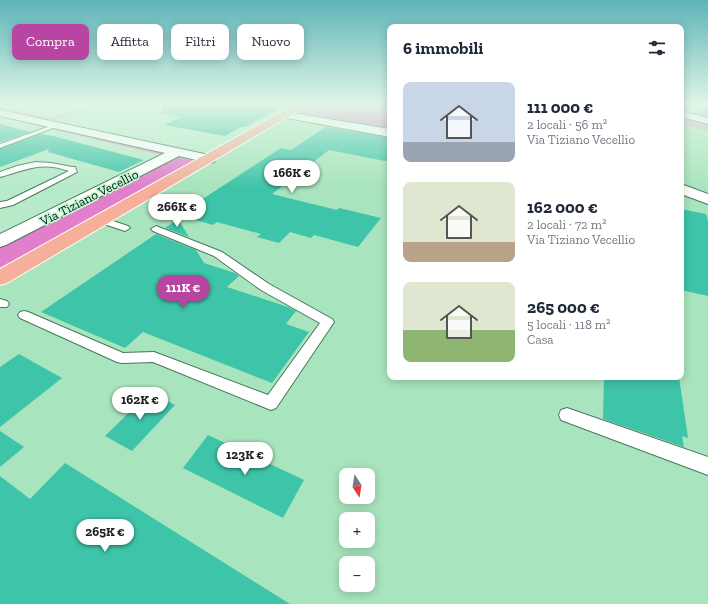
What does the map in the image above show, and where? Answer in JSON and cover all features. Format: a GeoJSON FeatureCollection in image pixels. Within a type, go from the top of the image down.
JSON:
{"type":"FeatureCollection","features":[{"type":"Feature","properties":{"kind":"main road","name":"Via Tiziano Vecellio"},"geometry":{"type":"LineString","coordinates":[[0,278],[258,131]]}},
{"type":"Feature","properties":{"kind":"street","name":"Via Tiziano Vecellio"},"geometry":{"type":"LineString","coordinates":[[82,131],[209,159]]}},
{"type":"Feature","properties":{"kind":"street","name":"Via Tiziano Vecellio"},"geometry":{"type":"LineString","coordinates":[[0,241],[177,152]]}},
{"type":"Feature","properties":{"kind":"street"},"geometry":{"type":"LineString","coordinates":[[684,190],[708,199]]}},
{"type":"Feature","properties":{"kind":"lane"},"geometry":{"type":"LineString","coordinates":[[0,146],[43,131]]}},
{"type":"Feature","properties":{"kind":"lane"},"geometry":{"type":"LineString","coordinates":[[0,175],[21,166],[46,163],[72,169],[73,172],[10,203],[0,205]]}},
{"type":"Feature","properties":{"kind":"lane","name":"Via Tiziano Vecellio"},"geometry":{"type":"LineString","coordinates":[[101,220],[125,228]]}},
{"type":"Feature","properties":{"kind":"lane"},"geometry":{"type":"LineString","coordinates":[[24,315],[122,358],[154,356],[271,403],[328,322],[265,287],[218,254],[156,229]]}},
{"type":"Feature","properties":{"kind":"lane"},"geometry":{"type":"LineString","coordinates":[[567,415],[708,466]]}},
{"type":"Feature","properties":{"kind":"shaded area"},"geometry":{"type":"Polygon","coordinates":[[[60,131],[72,131],[196,161],[161,155],[60,131]]]}},
{"type":"Feature","properties":{"kind":"shaded area"},"geometry":{"type":"Polygon","coordinates":[[[256,131],[385,131],[387,132],[387,380],[684,380],[684,131],[708,131],[708,604],[0,604],[0,286],[203,166],[256,131]]]}},
{"type":"Feature","properties":{"kind":"shaded area"},"geometry":{"type":"Polygon","coordinates":[[[161,155],[196,161],[203,166],[0,286],[0,235],[161,155]]]}},
{"type":"Feature","properties":{"kind":"building"},"geometry":{"type":"Polygon","coordinates":[[[0,131],[30,132],[0,142],[0,131]]]}},
{"type":"Feature","properties":{"kind":"building"},"geometry":{"type":"Polygon","coordinates":[[[198,131],[234,131],[225,136],[198,131]]]}},
{"type":"Feature","properties":{"kind":"building"},"geometry":{"type":"Polygon","coordinates":[[[320,131],[350,131],[387,137],[387,161],[329,150],[272,194],[337,210],[339,208],[381,218],[358,247],[314,235],[311,238],[290,232],[279,243],[257,237],[261,234],[217,222],[213,225],[178,215],[281,148],[291,150],[320,131]]]}},
{"type":"Feature","properties":{"kind":"building"},"geometry":{"type":"Polygon","coordinates":[[[41,134],[144,160],[119,172],[48,152],[49,149],[0,167],[0,149],[41,134]]]}},
{"type":"Feature","properties":{"kind":"building"},"geometry":{"type":"Polygon","coordinates":[[[684,210],[706,214],[708,221],[708,296],[684,291],[684,210]]]}},
{"type":"Feature","properties":{"kind":"building"},"geometry":{"type":"Polygon","coordinates":[[[178,219],[189,237],[165,228],[178,219]]]}},
{"type":"Feature","properties":{"kind":"building"},"geometry":{"type":"Polygon","coordinates":[[[156,234],[196,250],[204,263],[235,273],[239,276],[227,287],[296,311],[286,324],[309,332],[272,383],[143,332],[125,348],[41,312],[156,234]]]}},
{"type":"Feature","properties":{"kind":"building"},"geometry":{"type":"Polygon","coordinates":[[[19,354],[62,378],[0,427],[0,367],[19,354]]]}},
{"type":"Feature","properties":{"kind":"building"},"geometry":{"type":"Polygon","coordinates":[[[604,380],[679,380],[688,438],[682,436],[684,447],[603,419],[604,380]]]}},
{"type":"Feature","properties":{"kind":"building"},"geometry":{"type":"Polygon","coordinates":[[[150,392],[175,405],[132,451],[105,436],[150,392]]]}},
{"type":"Feature","properties":{"kind":"building"},"geometry":{"type":"Polygon","coordinates":[[[0,431],[24,447],[0,467],[0,431]]]}},
{"type":"Feature","properties":{"kind":"building"},"geometry":{"type":"Polygon","coordinates":[[[208,435],[304,480],[283,518],[183,468],[208,435]]]}},
{"type":"Feature","properties":{"kind":"building"},"geometry":{"type":"Polygon","coordinates":[[[65,463],[290,604],[0,604],[0,476],[30,499],[65,463]]]}}]}
